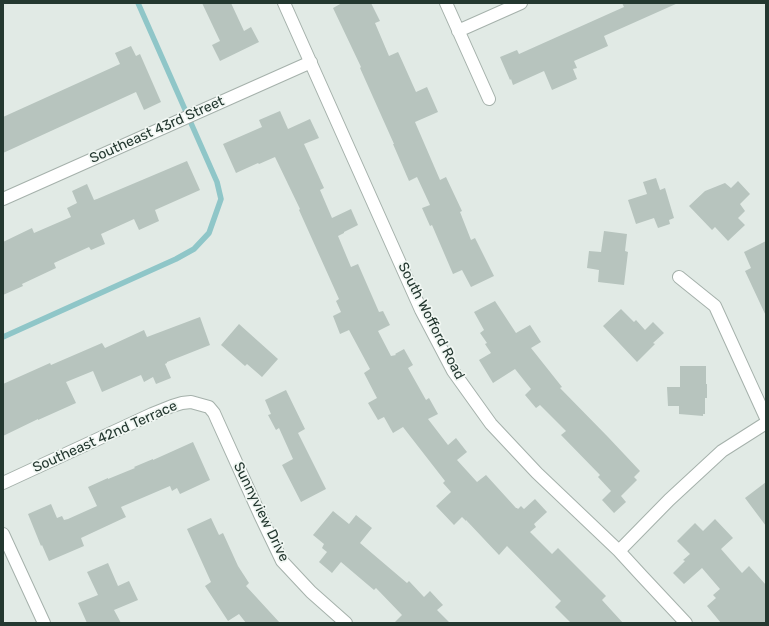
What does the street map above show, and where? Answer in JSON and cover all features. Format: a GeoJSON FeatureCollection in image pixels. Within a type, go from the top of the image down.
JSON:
{"type":"FeatureCollection","features":[{"type":"Feature","properties":{"kind":"street","name":"South Wofford Road"},"geometry":{"type":"LineString","coordinates":[[284,3],[421,310],[453,371],[491,424],[537,473],[619,551],[686,623]]}},
{"type":"Feature","properties":{"kind":"street"},"geometry":{"type":"LineString","coordinates":[[446,3],[489,99]]}},
{"type":"Feature","properties":{"kind":"street"},"geometry":{"type":"LineString","coordinates":[[458,31],[521,3]]}},
{"type":"Feature","properties":{"kind":"street","name":"Southeast 43rd Street"},"geometry":{"type":"LineString","coordinates":[[3,199],[311,62]]}},
{"type":"Feature","properties":{"kind":"street"},"geometry":{"type":"LineString","coordinates":[[679,277],[715,306],[766,418]]}},
{"type":"Feature","properties":{"kind":"street","name":"Southeast 42nd Terrace"},"geometry":{"type":"LineString","coordinates":[[3,483],[172,406],[191,402],[209,407]]}},
{"type":"Feature","properties":{"kind":"street","name":"Sunnyview Drive"},"geometry":{"type":"LineString","coordinates":[[209,407],[214,413],[282,561],[311,592],[346,623]]}},
{"type":"Feature","properties":{"kind":"street"},"geometry":{"type":"LineString","coordinates":[[619,551],[669,500],[722,451],[766,423]]}},
{"type":"Feature","properties":{"kind":"street"},"geometry":{"type":"LineString","coordinates":[[3,534],[44,623]]}},
{"type":"Feature","properties":{"kind":"building"},"geometry":{"type":"Polygon","coordinates":[[[202,3],[231,3],[244,31],[251,27],[259,42],[220,61],[212,45],[220,41],[202,3]]]}},
{"type":"Feature","properties":{"kind":"building"},"geometry":{"type":"Polygon","coordinates":[[[342,3],[371,3],[380,21],[375,23],[389,56],[398,52],[416,92],[427,87],[438,112],[415,122],[440,180],[446,177],[462,211],[460,212],[471,240],[475,238],[494,276],[471,287],[462,270],[453,274],[432,225],[430,226],[422,208],[430,205],[417,177],[409,181],[360,68],[361,67],[333,8],[342,3]]]}},
{"type":"Feature","properties":{"kind":"building"},"geometry":{"type":"Polygon","coordinates":[[[622,3],[678,3],[604,36],[608,46],[574,61],[577,68],[573,69],[577,79],[552,90],[544,71],[513,85],[500,57],[517,50],[519,54],[624,7],[622,3]]]}},
{"type":"Feature","properties":{"kind":"building"},"geometry":{"type":"Polygon","coordinates":[[[131,46],[136,56],[140,54],[161,102],[144,110],[136,92],[3,153],[3,117],[120,64],[115,53],[131,46]]]}},
{"type":"Feature","properties":{"kind":"building"},"geometry":{"type":"Polygon","coordinates":[[[280,111],[288,129],[310,119],[319,138],[304,144],[324,188],[320,190],[332,218],[351,209],[358,225],[338,236],[351,267],[358,264],[379,312],[383,311],[390,325],[378,331],[391,356],[396,355],[395,354],[404,349],[413,365],[408,368],[426,400],[429,398],[438,414],[428,419],[448,445],[456,438],[467,452],[457,460],[477,482],[486,475],[518,509],[521,506],[524,509],[535,499],[547,512],[534,524],[536,527],[530,532],[552,554],[558,548],[606,596],[602,600],[623,623],[571,623],[555,607],[561,601],[507,546],[499,555],[462,517],[454,525],[436,506],[451,492],[443,483],[445,481],[403,427],[393,433],[384,417],[378,420],[368,403],[377,398],[364,373],[370,369],[349,330],[340,334],[333,316],[341,312],[336,301],[339,299],[299,210],[300,209],[275,157],[236,173],[223,144],[262,127],[259,120],[280,111]]]}},
{"type":"Feature","properties":{"kind":"building"},"geometry":{"type":"Polygon","coordinates":[[[187,161],[200,190],[155,210],[159,221],[139,230],[134,219],[101,234],[105,244],[91,250],[89,247],[54,263],[56,268],[3,295],[3,242],[32,228],[34,233],[71,217],[67,208],[77,203],[72,191],[87,184],[94,200],[187,161]]]}},
{"type":"Feature","properties":{"kind":"building"},"geometry":{"type":"Polygon","coordinates":[[[656,178],[660,190],[665,188],[674,218],[669,220],[670,224],[658,228],[654,218],[636,224],[628,200],[647,194],[643,182],[656,178]]]}},
{"type":"Feature","properties":{"kind":"building"},"geometry":{"type":"Polygon","coordinates":[[[738,181],[750,194],[740,204],[745,211],[738,218],[745,225],[728,241],[715,227],[712,230],[689,206],[705,191],[725,183],[731,188],[738,181]]]}},
{"type":"Feature","properties":{"kind":"building"},"geometry":{"type":"Polygon","coordinates":[[[604,231],[627,234],[625,251],[628,252],[624,285],[598,282],[599,270],[587,268],[589,251],[601,252],[604,231]]]}},
{"type":"Feature","properties":{"kind":"building"},"geometry":{"type":"Polygon","coordinates":[[[766,241],[766,316],[745,271],[751,268],[744,252],[766,241]]]}},
{"type":"Feature","properties":{"kind":"building"},"geometry":{"type":"Polygon","coordinates":[[[495,301],[516,333],[530,325],[541,342],[531,348],[562,387],[560,388],[640,471],[634,477],[637,480],[621,496],[626,502],[614,513],[602,500],[611,491],[598,477],[600,475],[561,435],[566,431],[540,405],[536,408],[525,395],[531,389],[515,369],[493,383],[479,360],[491,353],[485,344],[487,343],[480,333],[484,330],[474,312],[495,301]]]}},
{"type":"Feature","properties":{"kind":"building"},"geometry":{"type":"Polygon","coordinates":[[[621,309],[634,322],[636,320],[645,330],[653,322],[664,333],[653,343],[655,344],[637,362],[603,326],[621,309]]]}},
{"type":"Feature","properties":{"kind":"building"},"geometry":{"type":"Polygon","coordinates":[[[200,317],[210,345],[167,362],[165,364],[171,378],[156,384],[153,377],[144,382],[141,375],[102,392],[93,371],[66,382],[76,403],[3,436],[3,384],[50,363],[51,365],[102,343],[105,348],[144,330],[147,337],[200,317]]]}},
{"type":"Feature","properties":{"kind":"building"},"geometry":{"type":"Polygon","coordinates":[[[239,324],[278,359],[262,377],[247,364],[245,366],[221,345],[239,324]]]}},
{"type":"Feature","properties":{"kind":"building"},"geometry":{"type":"Polygon","coordinates":[[[680,366],[706,366],[707,398],[705,398],[705,414],[703,414],[703,416],[679,414],[679,406],[668,406],[667,387],[680,387],[680,366]]]}},
{"type":"Feature","properties":{"kind":"building"},"geometry":{"type":"Polygon","coordinates":[[[286,390],[305,429],[298,433],[326,489],[301,502],[282,465],[293,459],[279,428],[276,430],[268,415],[271,414],[265,400],[286,390]]]}},
{"type":"Feature","properties":{"kind":"building"},"geometry":{"type":"Polygon","coordinates":[[[193,442],[210,480],[180,494],[177,488],[172,491],[170,486],[121,507],[126,517],[81,538],[84,546],[49,561],[28,514],[51,504],[57,518],[62,516],[64,520],[68,519],[97,506],[88,487],[193,442]]]}},
{"type":"Feature","properties":{"kind":"building"},"geometry":{"type":"Polygon","coordinates":[[[766,482],[766,526],[745,498],[766,482]]]}},
{"type":"Feature","properties":{"kind":"building"},"geometry":{"type":"Polygon","coordinates":[[[333,511],[349,524],[356,515],[372,528],[360,543],[407,583],[409,581],[424,597],[430,591],[443,605],[437,610],[450,623],[394,623],[402,615],[376,588],[374,590],[341,562],[332,573],[319,562],[327,552],[322,548],[324,544],[313,535],[333,511]]]}},
{"type":"Feature","properties":{"kind":"building"},"geometry":{"type":"Polygon","coordinates":[[[211,518],[219,535],[223,533],[238,566],[249,583],[246,586],[280,623],[246,623],[239,614],[228,621],[205,586],[211,582],[187,529],[211,518]]]}},
{"type":"Feature","properties":{"kind":"building"},"geometry":{"type":"Polygon","coordinates":[[[715,519],[733,538],[721,549],[742,573],[749,566],[766,585],[766,623],[721,623],[707,606],[716,598],[713,595],[720,589],[702,568],[684,584],[673,573],[685,561],[683,560],[690,554],[677,541],[695,523],[703,531],[715,519]]]}},
{"type":"Feature","properties":{"kind":"building"},"geometry":{"type":"Polygon","coordinates":[[[108,563],[118,586],[129,581],[138,600],[114,610],[121,623],[87,623],[78,603],[98,595],[87,572],[108,563]]]}},
{"type":"Feature","properties":{"kind":"waterway"},"geometry":{"type":"LineString","coordinates":[[3,337],[176,259],[194,249],[209,233],[221,199],[217,182],[138,3]]}}]}
